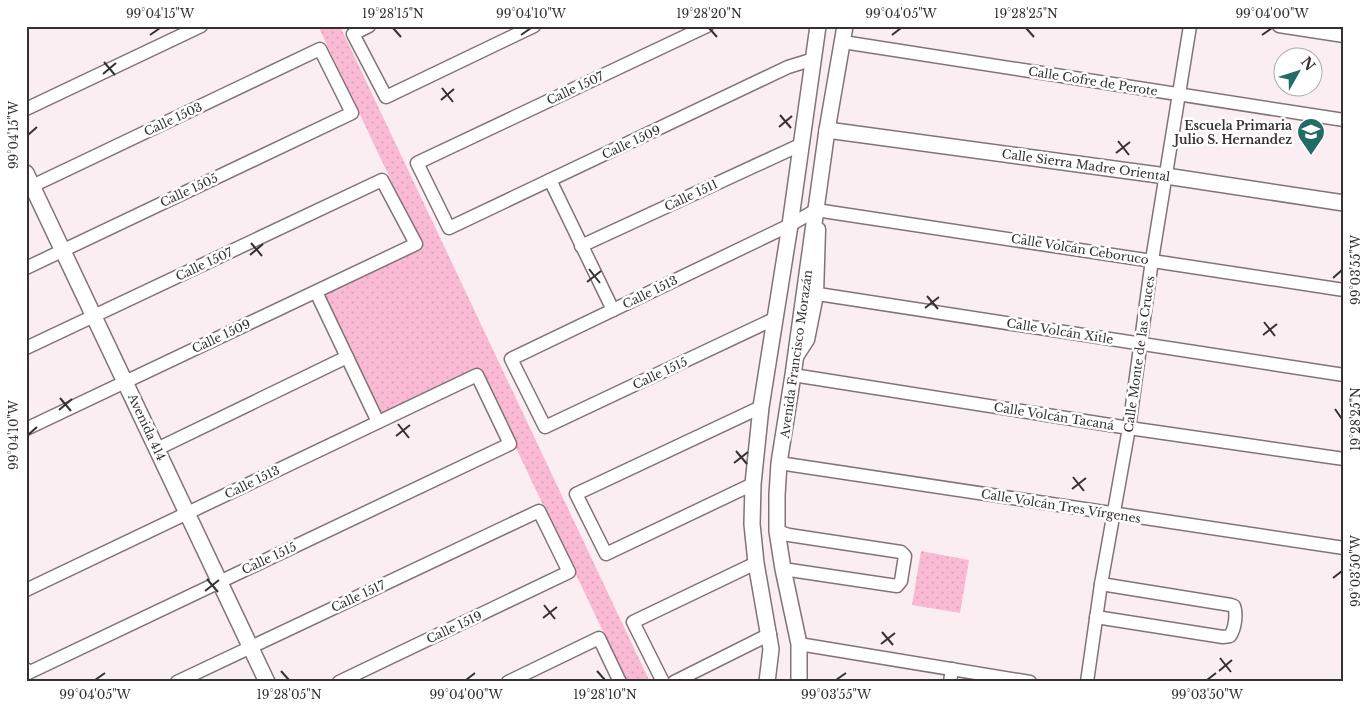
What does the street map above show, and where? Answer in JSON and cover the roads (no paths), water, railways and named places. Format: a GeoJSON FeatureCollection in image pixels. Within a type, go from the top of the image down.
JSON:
{"type":"FeatureCollection","features":[{"type":"Feature","properties":{"kind":"street"},"geometry":{"type":"LineString","coordinates":[[26,109],[201,26]]}},
{"type":"Feature","properties":{"kind":"street"},"geometry":{"type":"LineString","coordinates":[[369,26],[353,34],[386,97],[534,26]]}},
{"type":"Feature","properties":{"kind":"street","name":"Calle 1507"},"geometry":{"type":"LineString","coordinates":[[449,228],[417,163],[707,26]]}},
{"type":"Feature","properties":{"kind":"street","name":"Avenida Francisco Morazán"},"geometry":{"type":"LineString","coordinates":[[767,682],[771,649],[770,634],[756,563],[752,524],[753,484],[761,406],[790,225],[818,26]]}},
{"type":"Feature","properties":{"kind":"street","name":"Avenida Francisco Morazán"},"geometry":{"type":"LineString","coordinates":[[799,682],[799,644],[782,569],[776,531],[779,464],[794,368],[811,294],[816,210],[827,130],[845,26]]}},
{"type":"Feature","properties":{"kind":"street","name":"Calle Monte de las Cruces"},"geometry":{"type":"LineString","coordinates":[[1087,682],[1096,618],[1129,428],[1152,260],[1190,26]]}},
{"type":"Feature","properties":{"kind":"street"},"geometry":{"type":"LineString","coordinates":[[1279,26],[1344,36]]}},
{"type":"Feature","properties":{"kind":"street","name":"Calle Cofre de Perote"},"geometry":{"type":"LineString","coordinates":[[842,42],[1344,120]]}},
{"type":"Feature","properties":{"kind":"street","name":"Calle 1505"},"geometry":{"type":"LineString","coordinates":[[26,268],[352,113],[320,49]]}},
{"type":"Feature","properties":{"kind":"street","name":"Calle 1503"},"geometry":{"type":"LineString","coordinates":[[28,183],[320,49]]}},
{"type":"Feature","properties":{"kind":"street","name":"Calle 1509"},"geometry":{"type":"LineString","coordinates":[[449,228],[788,67],[814,59]]}},
{"type":"Feature","properties":{"kind":"street","name":"Calle Sierra Madre Oriental"},"geometry":{"type":"LineString","coordinates":[[827,130],[1166,176],[1344,203]]}},
{"type":"Feature","properties":{"kind":"street","name":"Calle 1511"},"geometry":{"type":"LineString","coordinates":[[582,246],[800,145]]}},
{"type":"Feature","properties":{"kind":"street","name":"Calle 1507"},"geometry":{"type":"LineString","coordinates":[[26,348],[382,180]]}},
{"type":"Feature","properties":{"kind":"street","name":"Calle 1509"},"geometry":{"type":"LineString","coordinates":[[26,429],[416,244],[382,180]]}},
{"type":"Feature","properties":{"kind":"street"},"geometry":{"type":"LineString","coordinates":[[550,180],[613,310]]}},
{"type":"Feature","properties":{"kind":"street","name":"Avenida 414"},"geometry":{"type":"LineString","coordinates":[[28,183],[63,250],[267,682]]}},
{"type":"Feature","properties":{"kind":"street","name":"Calle 1513"},"geometry":{"type":"LineString","coordinates":[[545,427],[510,359],[790,225],[816,210]]}},
{"type":"Feature","properties":{"kind":"street","name":"Calle Volcán Ceboruco"},"geometry":{"type":"LineString","coordinates":[[816,210],[1344,290]]}},
{"type":"Feature","properties":{"kind":"street"},"geometry":{"type":"LineString","coordinates":[[316,292],[378,422]]}},
{"type":"Feature","properties":{"kind":"street","name":"Calle Volcán Xitle"},"geometry":{"type":"LineString","coordinates":[[811,294],[1344,375]]}},
{"type":"Feature","properties":{"kind":"street","name":"Calle 1515"},"geometry":{"type":"LineString","coordinates":[[545,427],[774,319]]}},
{"type":"Feature","properties":{"kind":"street"},"geometry":{"type":"LineString","coordinates":[[157,449],[347,357]]}},
{"type":"Feature","properties":{"kind":"street","name":"Calle Volcán Tacaná"},"geometry":{"type":"LineString","coordinates":[[794,368],[1129,428],[1344,459]]}},
{"type":"Feature","properties":{"kind":"street","name":"Calle 1513"},"geometry":{"type":"LineString","coordinates":[[26,590],[477,375],[510,444]]}},
{"type":"Feature","properties":{"kind":"street"},"geometry":{"type":"LineString","coordinates":[[753,484],[606,554],[576,494],[761,406]]}},
{"type":"Feature","properties":{"kind":"street","name":"Calle 1515"},"geometry":{"type":"LineString","coordinates":[[27,671],[220,582],[510,444]]}},
{"type":"Feature","properties":{"kind":"street","name":"Calle Volcán Tres Vírgenes"},"geometry":{"type":"LineString","coordinates":[[779,464],[1344,548]]}},
{"type":"Feature","properties":{"kind":"street","name":"Calle 1517"},"geometry":{"type":"LineString","coordinates":[[177,682],[539,511],[569,572]]}},
{"type":"Feature","properties":{"kind":"street"},"geometry":{"type":"LineString","coordinates":[[776,531],[789,535],[901,552],[905,558],[901,581],[899,585],[894,586],[782,569]]}},
{"type":"Feature","properties":{"kind":"street"},"geometry":{"type":"LineString","coordinates":[[663,682],[633,622],[756,563]]}},
{"type":"Feature","properties":{"kind":"street","name":"Calle 1519"},"geometry":{"type":"LineString","coordinates":[[340,682],[569,572]]}},
{"type":"Feature","properties":{"kind":"street"},"geometry":{"type":"LineString","coordinates":[[1096,618],[1223,638],[1230,636],[1233,630],[1234,606],[1102,584]]}},
{"type":"Feature","properties":{"kind":"street"},"geometry":{"type":"LineString","coordinates":[[674,682],[770,634]]}},
{"type":"Feature","properties":{"kind":"street"},"geometry":{"type":"LineString","coordinates":[[508,682],[599,638],[620,682]]}},
{"type":"Feature","properties":{"kind":"street"},"geometry":{"type":"LineString","coordinates":[[799,644],[951,676],[1030,682]]}},
{"type":"Feature","properties":{"kind":"place","name":"Escuela Primaria Julio S. Hernandez"},"geometry":{"type":"Point","coordinates":[1311,156]}}]}
